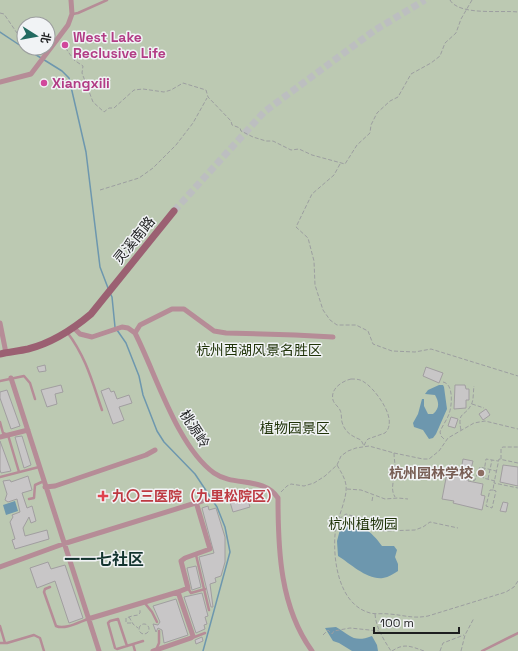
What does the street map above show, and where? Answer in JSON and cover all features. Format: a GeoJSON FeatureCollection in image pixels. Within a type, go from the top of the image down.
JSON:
{"type":"FeatureCollection","features":[{"type":"Feature","properties":{"kind":"main road","name":"灵溪南路"},"geometry":{"type":"LineString","coordinates":[[74,328],[91,314],[174,211]]}},
{"type":"Feature","properties":{"kind":"main road"},"geometry":{"type":"LineString","coordinates":[[3,354],[38,346],[74,328]]}},
{"type":"Feature","properties":{"kind":"street"},"geometry":{"type":"LineString","coordinates":[[56,42],[68,25],[72,14],[71,0]]}},
{"type":"Feature","properties":{"kind":"street"},"geometry":{"type":"LineString","coordinates":[[0,82],[31,74],[44,56]]}},
{"type":"Feature","properties":{"kind":"street"},"geometry":{"type":"LineString","coordinates":[[74,328],[80,334],[92,337],[120,328],[128,328],[135,332],[140,325],[172,309],[184,309],[214,331],[226,333],[295,335],[333,338]]}},
{"type":"Feature","properties":{"kind":"street"},"geometry":{"type":"LineString","coordinates":[[0,323],[3,354]]}},
{"type":"Feature","properties":{"kind":"street","name":"桃源岭"},"geometry":{"type":"LineString","coordinates":[[135,332],[171,414],[195,454],[215,473],[233,481],[259,484],[270,489],[278,498]]}},
{"type":"Feature","properties":{"kind":"street"},"geometry":{"type":"LineString","coordinates":[[11,378],[63,544],[99,651]]}},
{"type":"Feature","properties":{"kind":"street"},"geometry":{"type":"LineString","coordinates":[[0,437],[28,430]]}},
{"type":"Feature","properties":{"kind":"street"},"geometry":{"type":"LineString","coordinates":[[44,484],[55,486],[146,455],[155,450]]}},
{"type":"Feature","properties":{"kind":"street"},"geometry":{"type":"LineString","coordinates":[[278,498],[279,548],[283,581],[288,603],[301,632],[312,651]]}},
{"type":"Feature","properties":{"kind":"street"},"geometry":{"type":"LineString","coordinates":[[0,567],[63,544],[199,501],[210,549],[184,558],[181,561],[188,588],[88,619]]}},
{"type":"Feature","properties":{"kind":"street"},"geometry":{"type":"LineString","coordinates":[[155,651],[193,636],[178,592]]}},
{"type":"Feature","properties":{"kind":"lane"},"geometry":{"type":"LineString","coordinates":[[72,14],[78,13],[107,0]]}},
{"type":"Feature","properties":{"kind":"lane"},"geometry":{"type":"LineString","coordinates":[[67,332],[78,347],[86,363],[102,410]]}},
{"type":"Feature","properties":{"kind":"lane"},"geometry":{"type":"LineString","coordinates":[[0,381],[24,376],[30,383],[35,399]]}},
{"type":"Feature","properties":{"kind":"lane"},"geometry":{"type":"LineString","coordinates":[[0,422],[3,433],[8,435],[20,472]]}},
{"type":"Feature","properties":{"kind":"lane"},"geometry":{"type":"LineString","coordinates":[[0,477],[39,467]]}},
{"type":"Feature","properties":{"kind":"lane"},"geometry":{"type":"LineString","coordinates":[[29,499],[34,498],[35,485],[44,484]]}},
{"type":"Feature","properties":{"kind":"lane"},"geometry":{"type":"LineString","coordinates":[[196,554],[209,610]]}},
{"type":"Feature","properties":{"kind":"lane"},"geometry":{"type":"LineString","coordinates":[[50,587],[45,589],[44,592],[56,626],[65,627],[88,619]]}},
{"type":"Feature","properties":{"kind":"lane"},"geometry":{"type":"LineString","coordinates":[[188,588],[191,593],[205,589]]}},
{"type":"Feature","properties":{"kind":"lane"},"geometry":{"type":"LineString","coordinates":[[141,603],[152,612],[157,622]]}},
{"type":"Feature","properties":{"kind":"lane"},"geometry":{"type":"LineString","coordinates":[[127,646],[118,619],[108,623],[115,648],[117,649],[127,646],[133,644],[143,641]]}},
{"type":"Feature","properties":{"kind":"lane"},"geometry":{"type":"LineString","coordinates":[[0,626],[5,643]]}},
{"type":"Feature","properties":{"kind":"lane"},"geometry":{"type":"LineString","coordinates":[[155,651],[159,643],[159,631]]}},
{"type":"Feature","properties":{"kind":"lane"},"geometry":{"type":"LineString","coordinates":[[191,638],[205,633]]}},
{"type":"Feature","properties":{"kind":"lane"},"geometry":{"type":"LineString","coordinates":[[482,651],[518,633]]}},
{"type":"Feature","properties":{"kind":"lane"},"geometry":{"type":"LineString","coordinates":[[0,643],[34,635],[40,638],[44,651]]}},
{"type":"Feature","properties":{"kind":"lane"},"geometry":{"type":"LineString","coordinates":[[133,644],[135,651]]}},
{"type":"Feature","properties":{"kind":"path"},"geometry":{"type":"LineString","coordinates":[[450,0],[453,4],[467,10],[518,12]]}},
{"type":"Feature","properties":{"kind":"path"},"geometry":{"type":"LineString","coordinates":[[56,42],[61,42],[74,60],[83,66],[82,73],[93,102],[104,112],[109,108],[114,108],[134,90],[143,89],[164,92],[172,90],[183,83],[206,90],[208,97],[232,125],[240,128],[241,131],[253,137],[266,141],[273,141],[291,150],[299,149],[312,155],[346,164],[358,145],[370,132],[371,125],[377,113],[390,101],[398,97],[411,74],[431,63],[440,56],[445,43],[456,33],[461,19],[472,0]]}},
{"type":"Feature","properties":{"kind":"path"},"geometry":{"type":"LineString","coordinates":[[0,14],[4,14],[16,32]]}},
{"type":"Feature","properties":{"kind":"path"},"geometry":{"type":"LineString","coordinates":[[100,190],[139,178],[153,168],[176,145],[193,122],[208,97]]}},
{"type":"Feature","properties":{"kind":"path"},"geometry":{"type":"LineString","coordinates":[[340,163],[334,175],[312,194],[296,227],[308,238],[314,261],[315,285],[323,310],[330,320],[337,325],[356,325],[368,331],[373,344],[392,351],[415,352],[432,350],[518,376]]}},
{"type":"Feature","properties":{"kind":"path"},"geometry":{"type":"LineString","coordinates":[[347,380],[360,380],[368,385],[383,404],[389,418],[390,424],[385,433],[368,439],[364,446],[362,440],[348,434],[342,423],[340,411],[333,402],[334,390],[342,382],[347,380]]}},
{"type":"Feature","properties":{"kind":"path"},"geometry":{"type":"LineString","coordinates":[[443,382],[447,382],[450,386],[449,415],[440,432],[440,436],[446,441]]}},
{"type":"Feature","properties":{"kind":"path"},"geometry":{"type":"LineString","coordinates":[[461,430],[461,415],[472,404],[474,386]]}},
{"type":"Feature","properties":{"kind":"path"},"geometry":{"type":"LineString","coordinates":[[472,404],[484,408]]}},
{"type":"Feature","properties":{"kind":"path"},"geometry":{"type":"LineString","coordinates":[[278,498],[287,486],[291,484],[304,486],[314,483],[325,476],[337,465],[341,456],[348,451],[364,446],[379,447],[394,453],[429,459],[439,451],[448,438],[474,423],[485,421],[518,429]]}},
{"type":"Feature","properties":{"kind":"path"},"geometry":{"type":"LineString","coordinates":[[501,460],[503,446],[518,447]]}},
{"type":"Feature","properties":{"kind":"path"},"geometry":{"type":"LineString","coordinates":[[394,453],[396,468],[393,480],[393,493],[396,498]]}},
{"type":"Feature","properties":{"kind":"path"},"geometry":{"type":"LineString","coordinates":[[518,463],[486,458],[483,478],[518,488]]}},
{"type":"Feature","properties":{"kind":"path"},"geometry":{"type":"LineString","coordinates":[[488,479],[492,460]]}},
{"type":"Feature","properties":{"kind":"path"},"geometry":{"type":"LineString","coordinates":[[492,490],[496,491],[492,508],[486,506],[490,490],[492,490],[498,461]]}},
{"type":"Feature","properties":{"kind":"path"},"geometry":{"type":"LineString","coordinates":[[337,465],[343,476],[346,490],[338,519],[334,551],[341,582],[349,598],[369,613],[416,618],[428,616],[506,592],[514,588],[518,581]]}},
{"type":"Feature","properties":{"kind":"path"},"geometry":{"type":"LineString","coordinates":[[473,481],[475,480],[480,467],[497,471]]}},
{"type":"Feature","properties":{"kind":"path"},"geometry":{"type":"LineString","coordinates":[[346,490],[361,490],[385,499],[408,499]]}},
{"type":"Feature","properties":{"kind":"path"},"geometry":{"type":"LineString","coordinates":[[372,501],[373,494]]}},
{"type":"Feature","properties":{"kind":"path"},"geometry":{"type":"LineString","coordinates":[[338,519],[346,514],[359,518],[384,530],[414,530],[423,527],[430,522],[458,528]]}},
{"type":"Feature","properties":{"kind":"path"},"geometry":{"type":"LineString","coordinates":[[128,617],[138,616],[140,614],[141,603]]}},
{"type":"Feature","properties":{"kind":"path"},"geometry":{"type":"LineString","coordinates":[[375,614],[375,622],[391,651],[400,646],[413,647],[424,651]]}},
{"type":"Feature","properties":{"kind":"path"},"geometry":{"type":"LineString","coordinates":[[128,617],[125,621],[126,623],[131,622]]}},
{"type":"Feature","properties":{"kind":"path"},"geometry":{"type":"LineString","coordinates":[[128,617],[143,634],[147,632],[149,628],[144,624],[139,626],[139,628]]}},
{"type":"Feature","properties":{"kind":"path"},"geometry":{"type":"LineString","coordinates":[[461,651],[465,635],[474,618]]}},
{"type":"Feature","properties":{"kind":"path"},"geometry":{"type":"LineString","coordinates":[[323,635],[328,630],[332,634],[334,631],[350,628],[379,631]]}},
{"type":"Feature","properties":{"kind":"path"},"geometry":{"type":"LineString","coordinates":[[440,651],[443,643],[465,635]]}},
{"type":"Feature","properties":{"kind":"green space","name":"植物园景区"},"geometry":{"type":"Polygon","coordinates":[[[0,0],[518,0],[518,651],[0,651],[0,0]]]}},
{"type":"Feature","properties":{"kind":"water"},"geometry":{"type":"Polygon","coordinates":[[[439,385],[443,385],[444,387],[447,409],[436,434],[433,438],[429,439],[423,430],[414,427],[413,423],[418,414],[422,399],[424,399],[424,406],[428,414],[433,414],[437,409],[438,403],[435,395],[425,394],[428,390],[439,385]]]}},
{"type":"Feature","properties":{"kind":"water"},"geometry":{"type":"Polygon","coordinates":[[[15,501],[18,511],[6,515],[3,505],[15,501]]]}},
{"type":"Feature","properties":{"kind":"water"},"geometry":{"type":"Polygon","coordinates":[[[346,519],[369,532],[382,546],[394,546],[397,550],[395,557],[398,564],[398,571],[383,578],[371,577],[359,571],[338,556],[337,541],[342,522],[346,519]]]}},
{"type":"Feature","properties":{"kind":"water"},"geometry":{"type":"Polygon","coordinates":[[[336,627],[349,636],[357,639],[372,636],[377,645],[378,651],[352,651],[333,641],[325,628],[336,627]]]}},
{"type":"Feature","properties":{"kind":"building"},"geometry":{"type":"Polygon","coordinates":[[[45,365],[46,371],[39,372],[37,367],[45,365]]]}},
{"type":"Feature","properties":{"kind":"building"},"geometry":{"type":"Polygon","coordinates":[[[426,367],[443,373],[439,383],[423,376],[426,367]]]}},
{"type":"Feature","properties":{"kind":"building"},"geometry":{"type":"Polygon","coordinates":[[[61,385],[63,392],[55,394],[57,404],[47,407],[41,390],[61,385]]]}},
{"type":"Feature","properties":{"kind":"building"},"geometry":{"type":"Polygon","coordinates":[[[455,385],[465,385],[466,389],[469,389],[469,400],[466,400],[466,408],[454,409],[455,385]]]}},
{"type":"Feature","properties":{"kind":"building"},"geometry":{"type":"Polygon","coordinates":[[[109,388],[111,392],[114,391],[117,399],[129,395],[132,403],[119,407],[124,420],[113,424],[101,391],[109,388]]]}},
{"type":"Feature","properties":{"kind":"building"},"geometry":{"type":"Polygon","coordinates":[[[7,390],[20,426],[11,429],[0,398],[0,392],[7,390]]]}},
{"type":"Feature","properties":{"kind":"building"},"geometry":{"type":"Polygon","coordinates":[[[486,409],[490,415],[483,420],[479,414],[486,409]]]}},
{"type":"Feature","properties":{"kind":"building"},"geometry":{"type":"Polygon","coordinates":[[[451,417],[458,419],[455,428],[448,426],[451,417]]]}},
{"type":"Feature","properties":{"kind":"building"},"geometry":{"type":"Polygon","coordinates":[[[22,436],[31,465],[24,468],[15,437],[22,436]]]}},
{"type":"Feature","properties":{"kind":"building"},"geometry":{"type":"Polygon","coordinates":[[[0,441],[11,471],[1,473],[0,470],[0,441]]]}},
{"type":"Feature","properties":{"kind":"building"},"geometry":{"type":"Polygon","coordinates":[[[463,459],[473,461],[468,481],[483,484],[481,495],[485,496],[482,510],[453,503],[454,501],[442,499],[447,473],[460,476],[463,459]]]}},
{"type":"Feature","properties":{"kind":"building"},"geometry":{"type":"Polygon","coordinates":[[[503,465],[518,467],[518,486],[500,482],[503,465]]]}},
{"type":"Feature","properties":{"kind":"building"},"geometry":{"type":"Polygon","coordinates":[[[28,476],[32,490],[22,493],[27,508],[32,506],[36,521],[31,523],[29,517],[23,528],[25,536],[47,530],[49,539],[15,549],[12,540],[15,539],[10,522],[13,517],[12,515],[20,512],[17,499],[8,502],[5,500],[7,494],[3,481],[10,480],[11,482],[28,476]]]}},
{"type":"Feature","properties":{"kind":"building"},"geometry":{"type":"Polygon","coordinates":[[[247,497],[250,507],[233,512],[230,502],[247,497]]]}},
{"type":"Feature","properties":{"kind":"building"},"geometry":{"type":"Polygon","coordinates":[[[503,502],[508,503],[506,512],[500,511],[503,502]]]}},
{"type":"Feature","properties":{"kind":"building"},"geometry":{"type":"Polygon","coordinates":[[[208,506],[209,510],[216,508],[225,537],[225,562],[221,576],[215,578],[216,582],[210,584],[213,607],[211,607],[199,557],[214,553],[202,508],[208,506]]]}},
{"type":"Feature","properties":{"kind":"building"},"geometry":{"type":"Polygon","coordinates":[[[48,562],[51,569],[65,565],[83,618],[69,623],[55,581],[37,588],[30,568],[48,562]]]}},
{"type":"Feature","properties":{"kind":"building"},"geometry":{"type":"Polygon","coordinates":[[[196,566],[201,587],[192,590],[187,568],[196,566]]]}},
{"type":"Feature","properties":{"kind":"building"},"geometry":{"type":"Polygon","coordinates":[[[202,593],[208,616],[205,617],[207,624],[204,625],[205,629],[196,633],[184,597],[202,593]]]}},
{"type":"Feature","properties":{"kind":"building"},"geometry":{"type":"Polygon","coordinates":[[[176,599],[188,635],[164,643],[162,630],[158,628],[156,632],[153,624],[158,625],[160,622],[153,606],[176,599]]]}},
{"type":"Feature","properties":{"kind":"building"},"geometry":{"type":"Polygon","coordinates":[[[202,637],[203,641],[196,644],[195,640],[202,637]]]}},
{"type":"Feature","properties":{"kind":"waterway"},"geometry":{"type":"LineString","coordinates":[[0,32],[16,43]]}},
{"type":"Feature","properties":{"kind":"waterway"},"geometry":{"type":"LineString","coordinates":[[38,56],[62,71],[69,78],[86,152],[100,267],[108,288]]}},
{"type":"Feature","properties":{"kind":"waterway"},"geometry":{"type":"LineString","coordinates":[[110,293],[112,297],[115,327]]}},
{"type":"Feature","properties":{"kind":"waterway"},"geometry":{"type":"LineString","coordinates":[[117,330],[126,343],[139,376],[143,395],[157,431],[164,442],[195,474],[217,507],[225,527],[230,552],[203,651]]}},
{"type":"Feature","properties":{"kind":"tunnel"},"geometry":{"type":"LineString","coordinates":[[174,211],[264,112],[375,30],[425,0]]}},
{"type":"Feature","properties":{"kind":"place","name":"West Lake Reclusive Life"},"geometry":{"type":"Point","coordinates":[65,45]}},
{"type":"Feature","properties":{"kind":"place","name":"Xiangxili"},"geometry":{"type":"Point","coordinates":[44,83]}},
{"type":"Feature","properties":{"kind":"place","name":"杭州园林学校"},"geometry":{"type":"Point","coordinates":[481,473]}},
{"type":"Feature","properties":{"kind":"place","name":"九〇三医院（九里松院区）"},"geometry":{"type":"Point","coordinates":[103,496]}},
{"type":"Feature","properties":{"kind":"district","name":"一一七社区"},"geometry":{"type":"Point","coordinates":[104,559]}},
{"type":"Feature","properties":{"kind":"park label","name":"杭州西湖风景名胜区"},"geometry":{"type":"Point","coordinates":[259,350]}},
{"type":"Feature","properties":{"kind":"park label","name":"杭州植物园"},"geometry":{"type":"Point","coordinates":[363,524]}}]}
